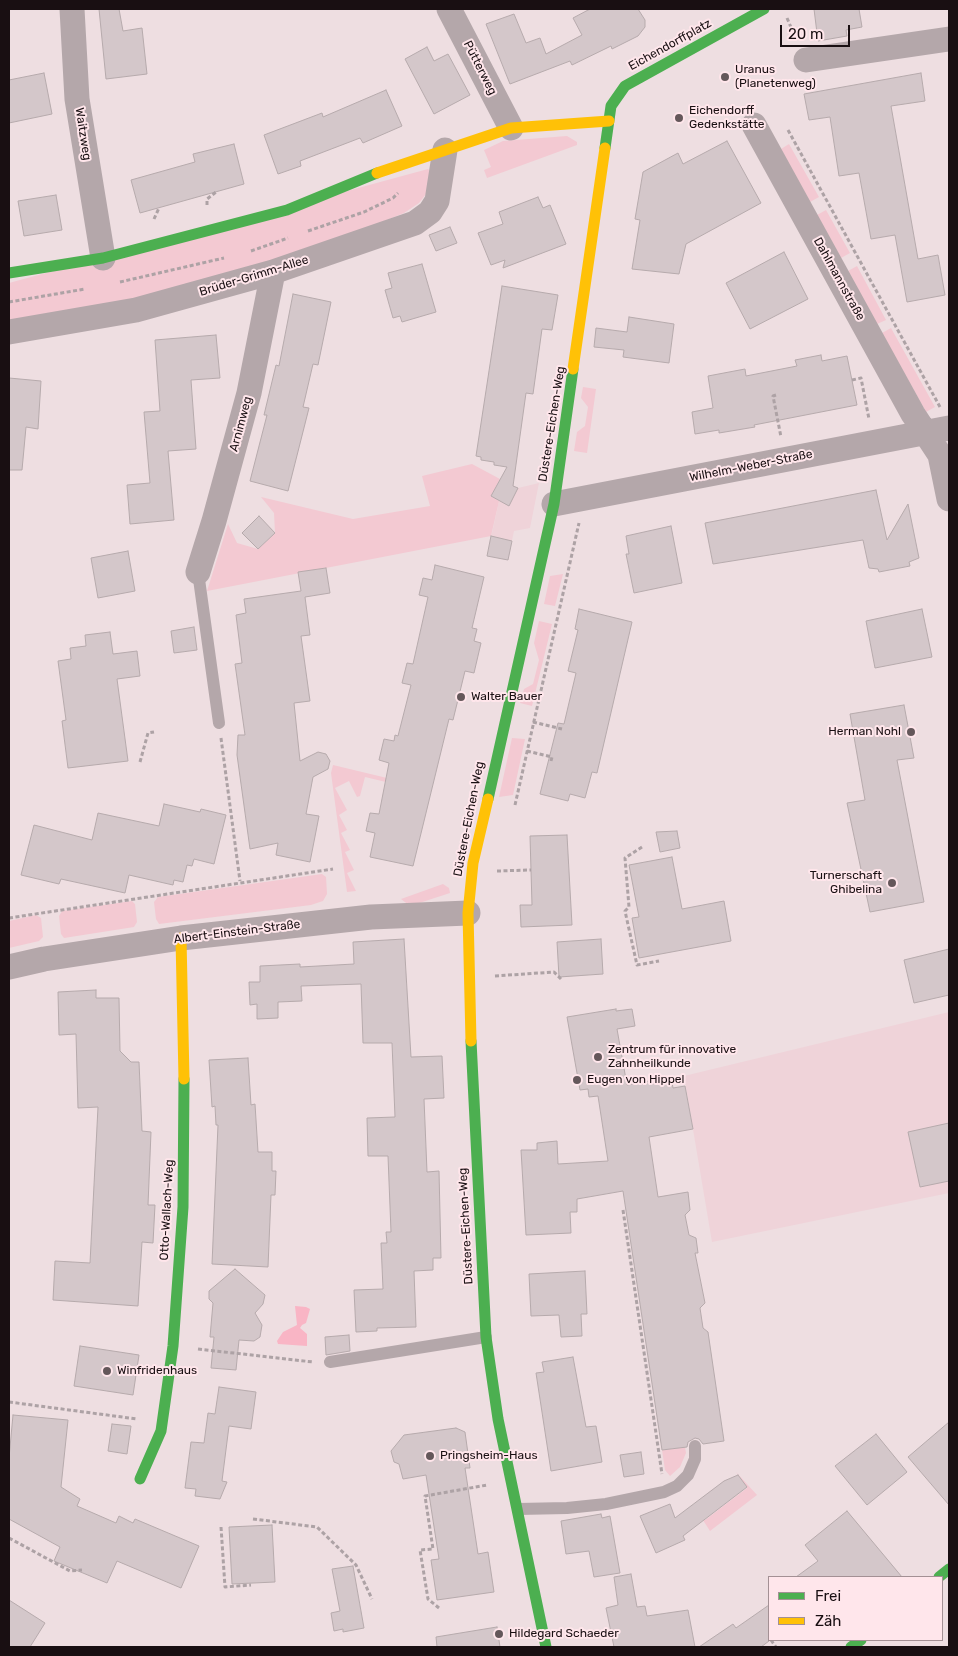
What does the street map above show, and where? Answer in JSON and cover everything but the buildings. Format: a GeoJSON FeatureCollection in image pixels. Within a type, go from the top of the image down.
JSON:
{"type":"FeatureCollection","features":[{"type":"Feature","properties":{"kind":"street","name":"Waitzweg"},"geometry":{"type":"LineString","coordinates":[[72,9],[77,99],[112,256]]}},
{"type":"Feature","properties":{"kind":"street","name":"Pütterweg"},"geometry":{"type":"LineString","coordinates":[[449,9],[511,128]]}},
{"type":"Feature","properties":{"kind":"street","name":"Eichendorffplatz"},"geometry":{"type":"LineString","coordinates":[[609,121],[614,98],[625,86],[764,9]]}},
{"type":"Feature","properties":{"kind":"street"},"geometry":{"type":"LineString","coordinates":[[806,60],[949,39]]}},
{"type":"Feature","properties":{"kind":"street"},"geometry":{"type":"LineString","coordinates":[[9,273],[112,256],[287,210],[390,168],[511,128],[609,121]]}},
{"type":"Feature","properties":{"kind":"street","name":"Düstere-Eichen-Weg"},"geometry":{"type":"LineString","coordinates":[[546,1647],[497,1410],[486,1337],[477,1184],[468,913],[472,872],[482,816],[554,504],[609,121]]}},
{"type":"Feature","properties":{"kind":"street","name":"Dahlmannstraße"},"geometry":{"type":"LineString","coordinates":[[754,125],[913,414],[940,425],[940,455],[949,499]]}},
{"type":"Feature","properties":{"kind":"street","name":"Brüder-Grimm-Allee"},"geometry":{"type":"LineString","coordinates":[[9,332],[131,311],[273,272],[414,223],[430,212],[437,201],[446,150]]}},
{"type":"Feature","properties":{"kind":"street","name":"Arnimweg"},"geometry":{"type":"LineString","coordinates":[[198,572],[249,393],[273,272]]}},
{"type":"Feature","properties":{"kind":"street","name":"Wilhelm-Weber-Straße"},"geometry":{"type":"LineString","coordinates":[[554,504],[874,442],[940,425]]}},
{"type":"Feature","properties":{"kind":"street","name":"Albert-Einstein-Straße"},"geometry":{"type":"LineString","coordinates":[[9,968],[44,960],[181,938],[355,918],[468,913]]}},
{"type":"Feature","properties":{"kind":"street","name":"Otto-Wallach-Weg"},"geometry":{"type":"LineString","coordinates":[[140,1479],[162,1432],[172,1346],[183,1207],[184,1107],[181,938]]}},
{"type":"Feature","properties":{"kind":"lane"},"geometry":{"type":"LineString","coordinates":[[198,572],[219,723]]}},
{"type":"Feature","properties":{"kind":"lane"},"geometry":{"type":"LineString","coordinates":[[330,1362],[486,1337]]}},
{"type":"Feature","properties":{"kind":"lane"},"geometry":{"type":"LineString","coordinates":[[518,1509],[567,1508],[606,1504],[664,1492],[677,1486],[688,1475],[695,1459],[695,1446]]}},
{"type":"Feature","properties":{"kind":"path"},"geometry":{"type":"LineString","coordinates":[[785,14],[806,60]]}},
{"type":"Feature","properties":{"kind":"path"},"geometry":{"type":"LineString","coordinates":[[788,130],[940,425]]}},
{"type":"Feature","properties":{"kind":"path"},"geometry":{"type":"LineString","coordinates":[[208,199],[216,192]]}},
{"type":"Feature","properties":{"kind":"path"},"geometry":{"type":"LineString","coordinates":[[153,222],[159,208]]}},
{"type":"Feature","properties":{"kind":"path"},"geometry":{"type":"LineString","coordinates":[[112,256],[131,311]]}},
{"type":"Feature","properties":{"kind":"path"},"geometry":{"type":"LineString","coordinates":[[852,380],[861,378],[874,442]]}},
{"type":"Feature","properties":{"kind":"path"},"geometry":{"type":"LineString","coordinates":[[776,395],[773,396],[786,459]]}},
{"type":"Feature","properties":{"kind":"path"},"geometry":{"type":"LineString","coordinates":[[514,806],[584,499]]}},
{"type":"Feature","properties":{"kind":"path"},"geometry":{"type":"LineString","coordinates":[[506,715],[562,729]]}},
{"type":"Feature","properties":{"kind":"path"},"geometry":{"type":"LineString","coordinates":[[219,723],[240,881]]}},
{"type":"Feature","properties":{"kind":"path"},"geometry":{"type":"LineString","coordinates":[[140,762],[148,733],[154,732]]}},
{"type":"Feature","properties":{"kind":"path"},"geometry":{"type":"LineString","coordinates":[[527,751],[552,757],[551,761]]}},
{"type":"Feature","properties":{"kind":"path"},"geometry":{"type":"LineString","coordinates":[[642,847],[625,858],[629,907],[625,911],[637,965],[659,961]]}},
{"type":"Feature","properties":{"kind":"path"},"geometry":{"type":"LineString","coordinates":[[499,871],[501,862]]}},
{"type":"Feature","properties":{"kind":"path"},"geometry":{"type":"LineString","coordinates":[[9,918],[240,881],[333,869]]}},
{"type":"Feature","properties":{"kind":"path"},"geometry":{"type":"LineString","coordinates":[[472,872],[531,870]]}},
{"type":"Feature","properties":{"kind":"path"},"geometry":{"type":"LineString","coordinates":[[469,977],[554,972],[561,979]]}},
{"type":"Feature","properties":{"kind":"path"},"geometry":{"type":"LineString","coordinates":[[623,1210],[664,1492]]}},
{"type":"Feature","properties":{"kind":"path"},"geometry":{"type":"LineString","coordinates":[[172,1346],[330,1362]]}},
{"type":"Feature","properties":{"kind":"path"},"geometry":{"type":"LineString","coordinates":[[9,1402],[163,1423]]}},
{"type":"Feature","properties":{"kind":"path"},"geometry":{"type":"LineString","coordinates":[[439,1608],[428,1599],[420,1550],[434,1548],[433,1530],[425,1496],[512,1480]]}},
{"type":"Feature","properties":{"kind":"path"},"geometry":{"type":"LineString","coordinates":[[253,1519],[317,1527],[356,1565],[372,1598]]}},
{"type":"Feature","properties":{"kind":"path"},"geometry":{"type":"LineString","coordinates":[[221,1527],[225,1587],[251,1585]]}},
{"type":"Feature","properties":{"kind":"path"},"geometry":{"type":"LineString","coordinates":[[9,1538],[70,1571],[82,1570]]}},
{"type":"Feature","properties":{"kind":"shaded area"},"geometry":{"type":"Polygon","coordinates":[[[567,136],[577,142],[577,145],[487,178],[484,170],[491,167],[484,150],[503,141],[567,136]]]}},
{"type":"Feature","properties":{"kind":"shaded area"},"geometry":{"type":"Polygon","coordinates":[[[789,144],[819,197],[810,202],[781,149],[789,144]]]}},
{"type":"Feature","properties":{"kind":"shaded area"},"geometry":{"type":"Polygon","coordinates":[[[428,169],[431,172],[430,189],[419,203],[404,213],[318,248],[139,299],[9,321],[9,283],[428,169]]]}},
{"type":"Feature","properties":{"kind":"shaded area"},"geometry":{"type":"Polygon","coordinates":[[[826,210],[850,253],[841,258],[817,215],[826,210]]]}},
{"type":"Feature","properties":{"kind":"shaded area"},"geometry":{"type":"Polygon","coordinates":[[[857,266],[886,320],[877,324],[848,271],[857,266]]]}},
{"type":"Feature","properties":{"kind":"shaded area"},"geometry":{"type":"Polygon","coordinates":[[[891,328],[935,407],[926,412],[882,333],[891,328]]]}},
{"type":"Feature","properties":{"kind":"shaded area"},"geometry":{"type":"Polygon","coordinates":[[[583,387],[596,389],[587,453],[574,451],[577,432],[585,426],[588,407],[581,398],[583,387]]]}},
{"type":"Feature","properties":{"kind":"shaded area"},"geometry":{"type":"Polygon","coordinates":[[[472,464],[500,479],[491,496],[499,501],[491,536],[207,591],[228,524],[237,543],[258,549],[275,533],[274,513],[261,497],[353,519],[430,506],[422,476],[472,464]]]}},
{"type":"Feature","properties":{"kind":"shaded area"},"geometry":{"type":"Polygon","coordinates":[[[500,479],[518,488],[539,483],[530,528],[514,531],[508,560],[487,556],[499,501],[491,496],[500,479]]]}},
{"type":"Feature","properties":{"kind":"shaded area"},"geometry":{"type":"Polygon","coordinates":[[[563,574],[555,606],[544,604],[550,576],[563,574]]]}},
{"type":"Feature","properties":{"kind":"shaded area"},"geometry":{"type":"Polygon","coordinates":[[[539,621],[552,624],[532,706],[520,703],[524,689],[533,684],[539,660],[534,643],[539,621]]]}},
{"type":"Feature","properties":{"kind":"shaded area"},"geometry":{"type":"Polygon","coordinates":[[[512,738],[525,739],[513,795],[499,797],[512,738]]]}},
{"type":"Feature","properties":{"kind":"shaded area"},"geometry":{"type":"Polygon","coordinates":[[[333,765],[387,778],[386,782],[365,777],[360,796],[357,797],[349,781],[335,788],[347,810],[339,815],[347,830],[341,833],[350,850],[345,852],[354,870],[347,873],[356,891],[347,892],[331,773],[333,765]]]}},
{"type":"Feature","properties":{"kind":"shaded area"},"geometry":{"type":"Polygon","coordinates":[[[322,874],[326,877],[327,894],[323,901],[311,905],[159,924],[156,919],[154,902],[158,897],[322,874]]]}},
{"type":"Feature","properties":{"kind":"shaded area"},"geometry":{"type":"Polygon","coordinates":[[[443,884],[449,888],[450,893],[410,906],[401,899],[443,884]]]}},
{"type":"Feature","properties":{"kind":"shaded area"},"geometry":{"type":"Polygon","coordinates":[[[132,901],[135,904],[137,922],[134,927],[64,938],[61,934],[59,916],[62,911],[132,901]]]}},
{"type":"Feature","properties":{"kind":"shaded area"},"geometry":{"type":"Polygon","coordinates":[[[36,915],[41,918],[43,937],[39,941],[9,948],[9,921],[36,915]]]}},
{"type":"Feature","properties":{"kind":"shaded area"},"geometry":{"type":"Polygon","coordinates":[[[949,1012],[949,1193],[712,1242],[684,1076],[949,1012]]]}},
{"type":"Feature","properties":{"kind":"shaded area"},"geometry":{"type":"Polygon","coordinates":[[[295,1306],[310,1309],[306,1323],[300,1328],[307,1334],[307,1346],[278,1344],[277,1341],[283,1332],[297,1325],[295,1306]]]}},
{"type":"Feature","properties":{"kind":"shaded area"},"geometry":{"type":"Polygon","coordinates":[[[685,1447],[686,1453],[680,1467],[670,1476],[665,1470],[662,1450],[685,1447]]]}},
{"type":"Feature","properties":{"kind":"shaded area"},"geometry":{"type":"Polygon","coordinates":[[[736,1472],[757,1495],[710,1531],[694,1506],[705,1520],[747,1488],[736,1472]]]}},
{"type":"Feature","properties":{"kind":"traffic: fast"},"geometry":{"type":"LineString","coordinates":[[605,148],[611,106],[625,86],[764,9]]}},
{"type":"Feature","properties":{"kind":"traffic: fast"},"geometry":{"type":"LineString","coordinates":[[9,273],[103,258],[287,210],[377,173]]}},
{"type":"Feature","properties":{"kind":"traffic: fast"},"geometry":{"type":"LineString","coordinates":[[488,799],[554,504],[573,369]]}},
{"type":"Feature","properties":{"kind":"traffic: fast"},"geometry":{"type":"LineString","coordinates":[[471,1041],[486,1337],[498,1419],[546,1647]]}},
{"type":"Feature","properties":{"kind":"traffic: fast"},"geometry":{"type":"LineString","coordinates":[[140,1479],[161,1431],[173,1346],[183,1207],[184,1079]]}},
{"type":"Feature","properties":{"kind":"traffic: fast"},"geometry":{"type":"LineString","coordinates":[[940,1576],[949,1569]]}},
{"type":"Feature","properties":{"kind":"traffic: fast"},"geometry":{"type":"LineString","coordinates":[[851,1647],[860,1641]]}},
{"type":"Feature","properties":{"kind":"traffic: slow"},"geometry":{"type":"LineString","coordinates":[[377,173],[511,128],[609,121]]}},
{"type":"Feature","properties":{"kind":"traffic: slow"},"geometry":{"type":"LineString","coordinates":[[573,369],[605,148]]}},
{"type":"Feature","properties":{"kind":"traffic: slow"},"geometry":{"type":"LineString","coordinates":[[471,1041],[468,913],[473,863],[488,799]]}},
{"type":"Feature","properties":{"kind":"traffic: slow"},"geometry":{"type":"LineString","coordinates":[[181,938],[184,1079]]}},
{"type":"Feature","properties":{"kind":"place","name":"Uranus (Planetenweg)"},"geometry":{"type":"Point","coordinates":[725,77]}},
{"type":"Feature","properties":{"kind":"place","name":"Eichendorff Gedenkstätte"},"geometry":{"type":"Point","coordinates":[679,118]}},
{"type":"Feature","properties":{"kind":"place","name":"Walter Bauer"},"geometry":{"type":"Point","coordinates":[461,697]}},
{"type":"Feature","properties":{"kind":"place","name":"Herman Nohl"},"geometry":{"type":"Point","coordinates":[911,732]}},
{"type":"Feature","properties":{"kind":"place","name":"Turnerschaft Ghibelina"},"geometry":{"type":"Point","coordinates":[892,883]}},
{"type":"Feature","properties":{"kind":"place","name":"Zentrum für innovative Zahnheilkunde"},"geometry":{"type":"Point","coordinates":[598,1057]}},
{"type":"Feature","properties":{"kind":"place","name":"Eugen von Hippel"},"geometry":{"type":"Point","coordinates":[577,1080]}},
{"type":"Feature","properties":{"kind":"place","name":"Winfridenhaus"},"geometry":{"type":"Point","coordinates":[107,1371]}},
{"type":"Feature","properties":{"kind":"place","name":"Pringsheim-Haus"},"geometry":{"type":"Point","coordinates":[430,1456]}},
{"type":"Feature","properties":{"kind":"place","name":"Hildegard Schaeder"},"geometry":{"type":"Point","coordinates":[499,1634]}}]}
